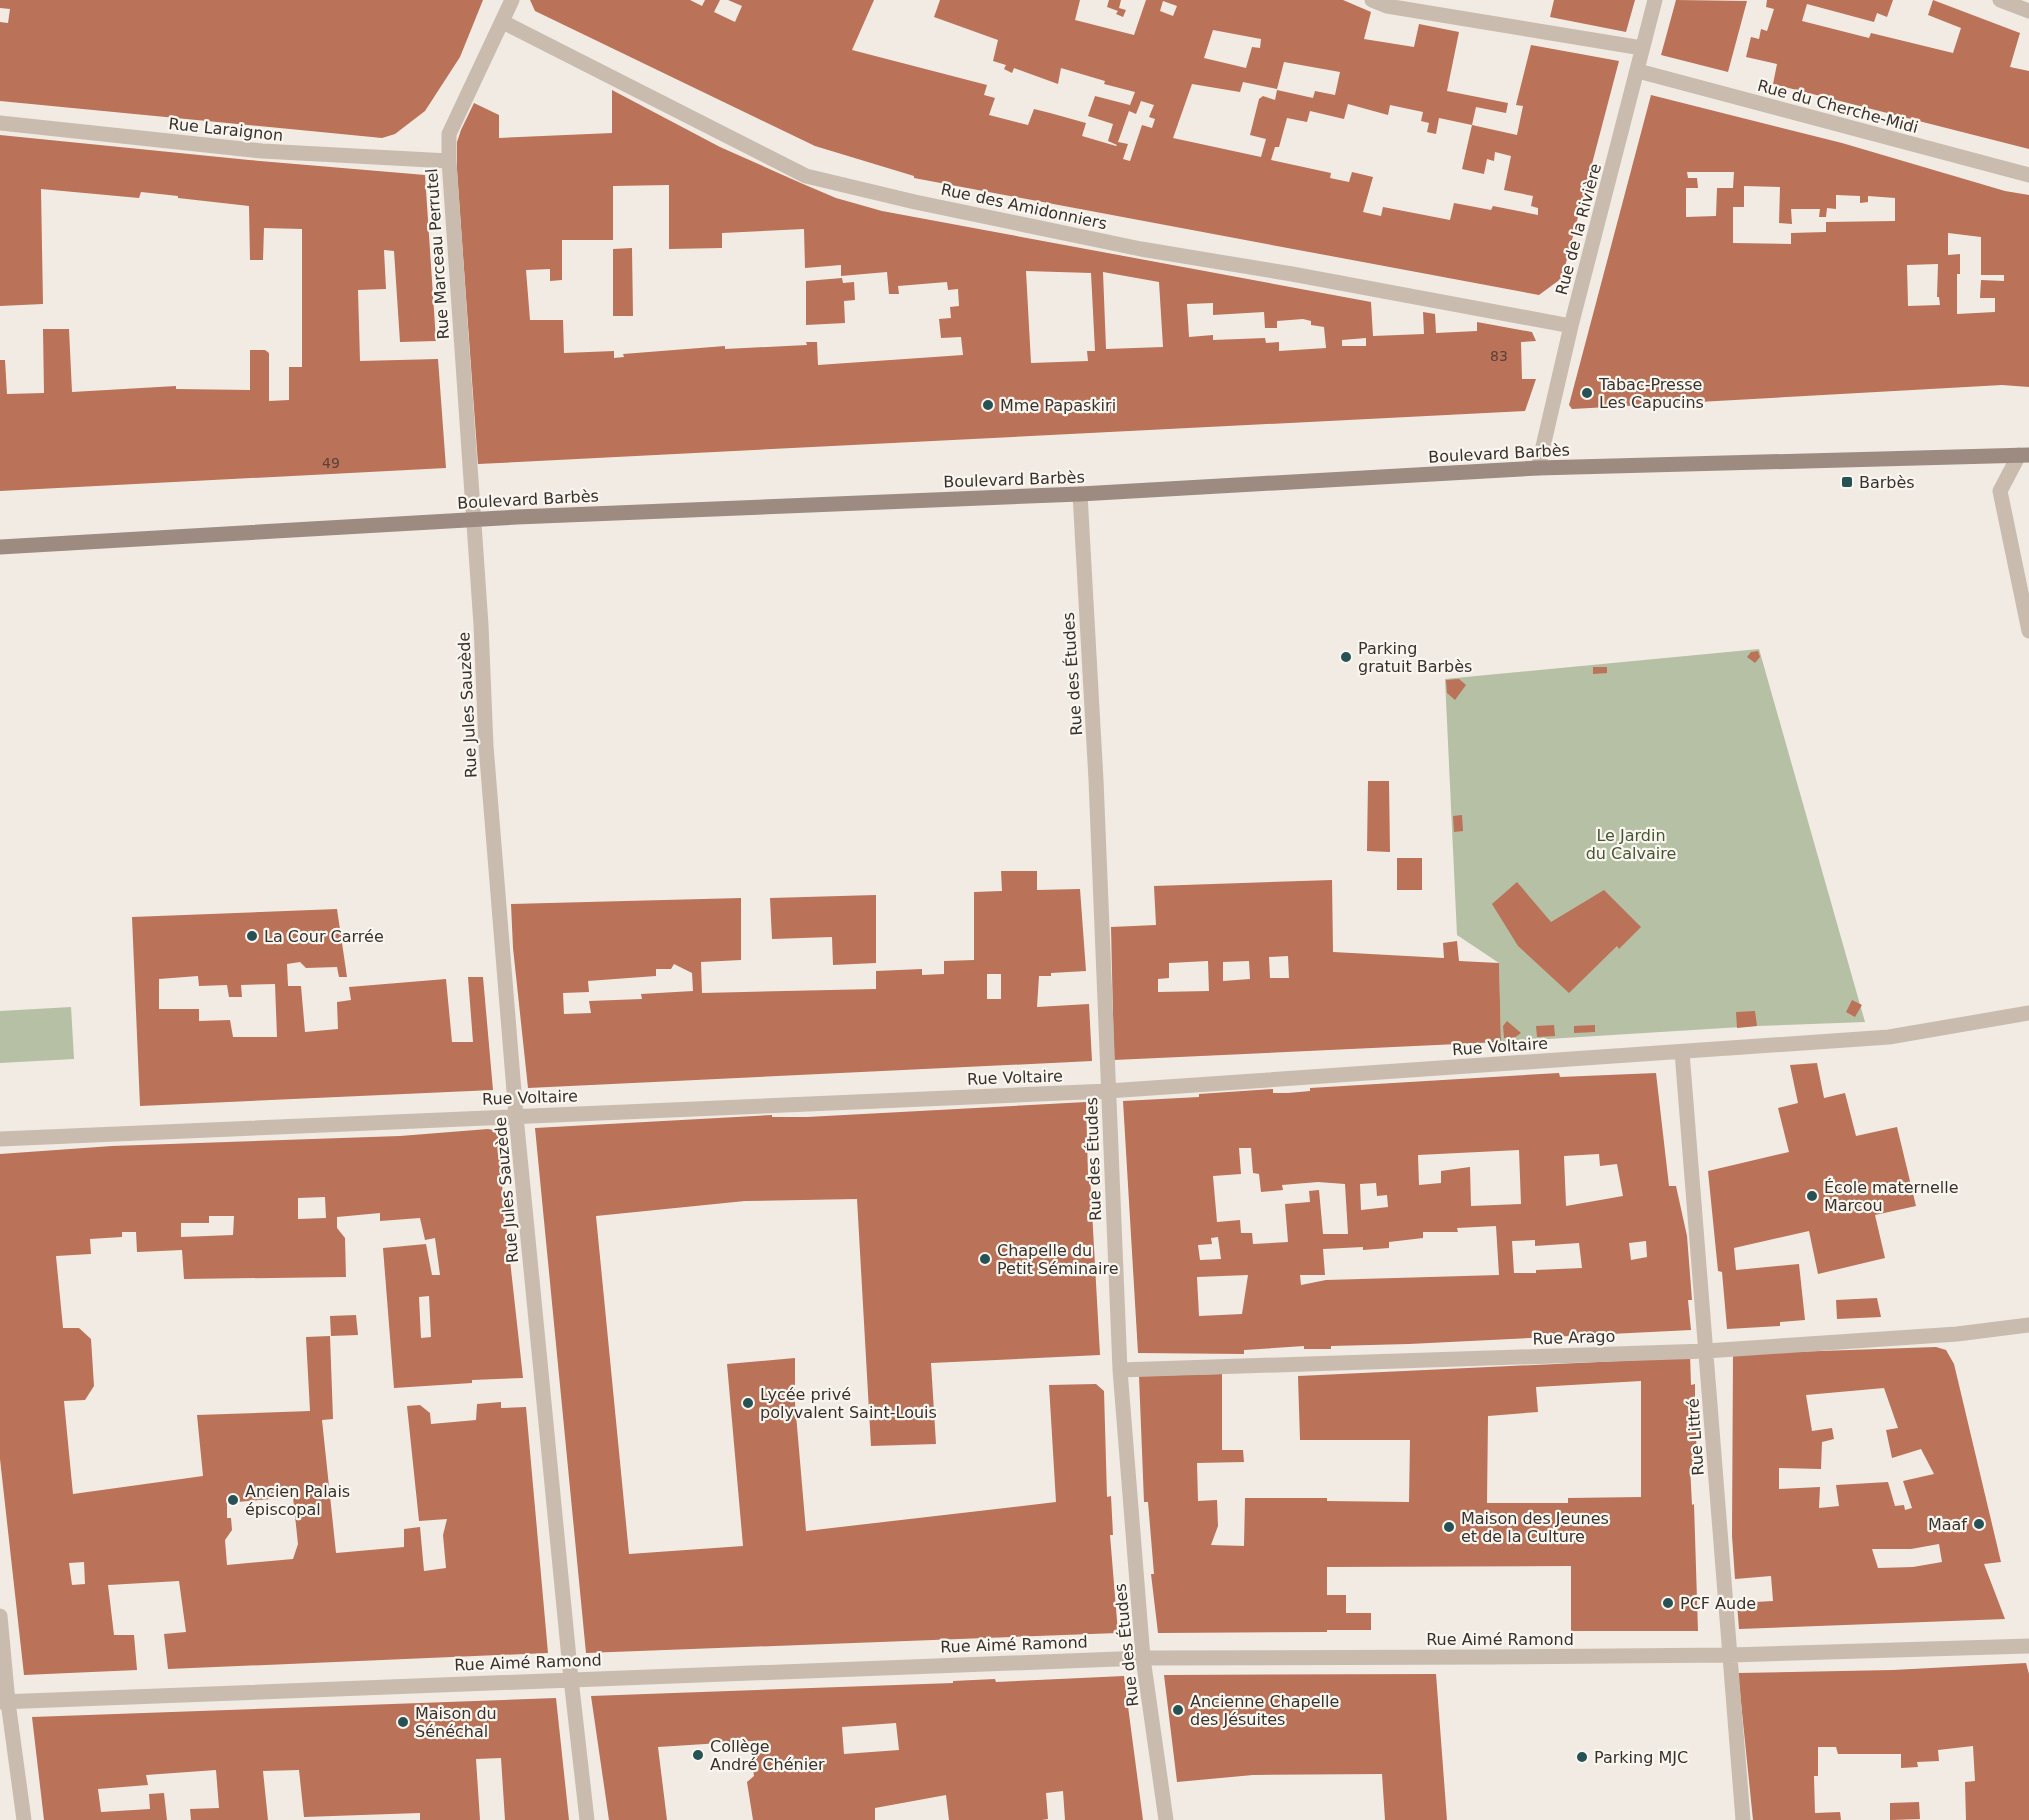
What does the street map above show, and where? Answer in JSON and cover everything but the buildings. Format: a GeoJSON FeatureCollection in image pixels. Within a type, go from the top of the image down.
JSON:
{"type":"FeatureCollection","features":[{"type":"Feature","properties":{"kind":"main road","name":"Boulevard Barbès"},"geometry":{"type":"LineString","coordinates":[[0,547],[474,520],[1080,494],[1538,468],[2024,455]]}},
{"type":"Feature","properties":{"kind":"street","name":"Rue Marceau Perrutel"},"geometry":{"type":"LineString","coordinates":[[474,520],[449,134],[512,0]]}},
{"type":"Feature","properties":{"kind":"street"},"geometry":{"type":"LineString","coordinates":[[1372,0],[1387,6],[1642,48]]}},
{"type":"Feature","properties":{"kind":"street","name":"Rue de la Rivière"},"geometry":{"type":"LineString","coordinates":[[1538,468],[1570,326],[1655,0]]}},
{"type":"Feature","properties":{"kind":"street"},"geometry":{"type":"LineString","coordinates":[[2000,0],[2029,11]]}},
{"type":"Feature","properties":{"kind":"street","name":"Rue des Amidonniers"},"geometry":{"type":"LineString","coordinates":[[503,22],[806,176],[915,202],[1141,249],[1292,274],[1570,326]]}},
{"type":"Feature","properties":{"kind":"street","name":"Rue du Cherche-Midi"},"geometry":{"type":"LineString","coordinates":[[1638,71],[2029,175]]}},
{"type":"Feature","properties":{"kind":"street","name":"Rue Laraignon"},"geometry":{"type":"LineString","coordinates":[[0,123],[262,151],[449,161]]}},
{"type":"Feature","properties":{"kind":"street"},"geometry":{"type":"LineString","coordinates":[[2024,455],[2000,491],[2029,630]]}},
{"type":"Feature","properties":{"kind":"street","name":"Rue des Études"},"geometry":{"type":"LineString","coordinates":[[1080,494],[1096,780],[1120,1370],[1143,1658],[1166,1820]]}},
{"type":"Feature","properties":{"kind":"street","name":"Rue Jules Sauzède"},"geometry":{"type":"LineString","coordinates":[[474,520],[486,746],[516,1116],[586,1820]]}},
{"type":"Feature","properties":{"kind":"street","name":"Rue Voltaire"},"geometry":{"type":"LineString","coordinates":[[0,1139],[1108,1091],[1890,1037],[2029,1013]]}},
{"type":"Feature","properties":{"kind":"street","name":"Rue Littré"},"geometry":{"type":"LineString","coordinates":[[1682,1052],[1743,1820]]}},
{"type":"Feature","properties":{"kind":"street","name":"Rue Arago"},"geometry":{"type":"LineString","coordinates":[[1120,1370],[1706,1351],[1957,1334],[2029,1325]]}},
{"type":"Feature","properties":{"kind":"street"},"geometry":{"type":"LineString","coordinates":[[0,1616],[4,1702],[24,1820]]}},
{"type":"Feature","properties":{"kind":"street","name":"Rue Aimé Ramond"},"geometry":{"type":"LineString","coordinates":[[4,1702],[571,1678],[1143,1658],[1470,1658],[2029,1646]]}},
{"type":"Feature","properties":{"kind":"green space","name":"Le Jardin du Calvaire"},"geometry":{"type":"Polygon","coordinates":[[[1759,649],[1865,1022],[1757,1026],[1501,1042],[1499,963],[1457,935],[1445,679],[1759,649]]]}},
{"type":"Feature","properties":{"kind":"green space"},"geometry":{"type":"Polygon","coordinates":[[[71,1007],[74,1059],[0,1063],[0,1011],[71,1007]]]}},
{"type":"Feature","properties":{"kind":"place","name":"Tabac-Presse Les Capucins"},"geometry":{"type":"Point","coordinates":[1587,393]}},
{"type":"Feature","properties":{"kind":"place","name":"Mme Papaskiri"},"geometry":{"type":"Point","coordinates":[988,405]}},
{"type":"Feature","properties":{"kind":"place","name":"Barbès"},"geometry":{"type":"Point","coordinates":[1847,482]}},
{"type":"Feature","properties":{"kind":"place","name":"Parking gratuit Barbès"},"geometry":{"type":"Point","coordinates":[1346,657]}},
{"type":"Feature","properties":{"kind":"place","name":"La Cour Carrée"},"geometry":{"type":"Point","coordinates":[252,936]}},
{"type":"Feature","properties":{"kind":"place","name":"École maternelle Marcou"},"geometry":{"type":"Point","coordinates":[1812,1196]}},
{"type":"Feature","properties":{"kind":"place","name":"Chapelle du Petit Séminaire"},"geometry":{"type":"Point","coordinates":[985,1259]}},
{"type":"Feature","properties":{"kind":"place","name":"Lycée privé polyvalent Saint-Louis"},"geometry":{"type":"Point","coordinates":[748,1403]}},
{"type":"Feature","properties":{"kind":"place","name":"Ancien Palais épiscopal"},"geometry":{"type":"Point","coordinates":[233,1500]}},
{"type":"Feature","properties":{"kind":"place","name":"Maaf"},"geometry":{"type":"Point","coordinates":[1979,1524]}},
{"type":"Feature","properties":{"kind":"place","name":"Maison des Jeunes et de la Culture"},"geometry":{"type":"Point","coordinates":[1449,1527]}},
{"type":"Feature","properties":{"kind":"place","name":"PCF Aude"},"geometry":{"type":"Point","coordinates":[1668,1603]}},
{"type":"Feature","properties":{"kind":"place","name":"Ancienne Chapelle des Jésuites"},"geometry":{"type":"Point","coordinates":[1178,1710]}},
{"type":"Feature","properties":{"kind":"place","name":"Maison du Sénéchal"},"geometry":{"type":"Point","coordinates":[403,1722]}},
{"type":"Feature","properties":{"kind":"place","name":"Collège André Chénier"},"geometry":{"type":"Point","coordinates":[698,1755]}},
{"type":"Feature","properties":{"kind":"place","name":"Parking MJC"},"geometry":{"type":"Point","coordinates":[1582,1757]}}]}
